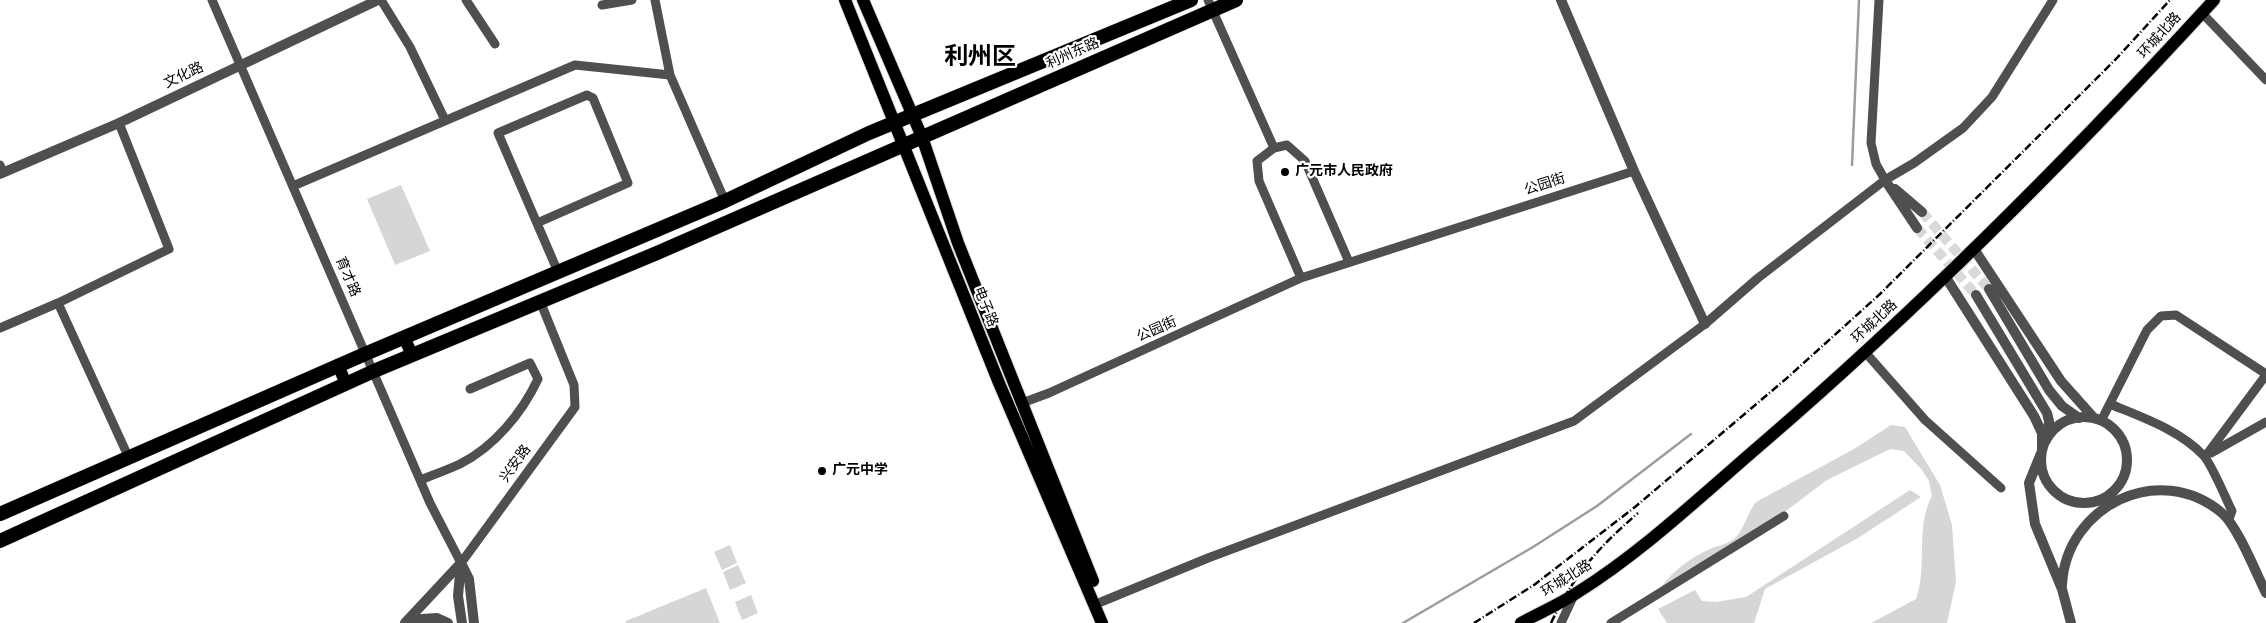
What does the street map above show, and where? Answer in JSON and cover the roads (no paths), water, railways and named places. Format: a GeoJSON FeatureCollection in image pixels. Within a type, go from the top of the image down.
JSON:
{"type":"FeatureCollection","features":[{"type":"Feature","properties":{"kind":"highway","name":"利州东路"},"geometry":{"type":"LineString","coordinates":[[0,514],[338,365],[725,201],[893,123],[1191,0]]}},
{"type":"Feature","properties":{"kind":"highway","name":"利州东路"},"geometry":{"type":"LineString","coordinates":[[0,541],[374,371],[657,253],[903,147],[1211,5],[1236,0]]}},
{"type":"Feature","properties":{"kind":"main road","name":"电子路"},"geometry":{"type":"LineString","coordinates":[[845,0],[999,383],[1102,623]]}},
{"type":"Feature","properties":{"kind":"main road","name":"电子路"},"geometry":{"type":"LineString","coordinates":[[863,0],[922,137],[958,243],[1110,623]]}},
{"type":"Feature","properties":{"kind":"main road","name":"环城北路"},"geometry":{"type":"LineString","coordinates":[[1521,623],[1574,595],[1634,553],[1829,385],[2034,192],[2133,89],[2214,0]]}},
{"type":"Feature","properties":{"kind":"main road"},"geometry":{"type":"LineString","coordinates":[[404,337],[412,355]]}},
{"type":"Feature","properties":{"kind":"main road"},"geometry":{"type":"LineString","coordinates":[[338,365],[346,384]]}},
{"type":"Feature","properties":{"kind":"street","name":"育才路"},"geometry":{"type":"LineString","coordinates":[[212,0],[420,480],[461,563]]}},
{"type":"Feature","properties":{"kind":"street","name":"文化路"},"geometry":{"type":"LineString","coordinates":[[1,170],[119,123],[380,0]]}},
{"type":"Feature","properties":{"kind":"street"},"geometry":{"type":"LineString","coordinates":[[380,0],[410,47],[445,120]]}},
{"type":"Feature","properties":{"kind":"street"},"geometry":{"type":"LineString","coordinates":[[466,0],[495,44]]}},
{"type":"Feature","properties":{"kind":"street"},"geometry":{"type":"LineString","coordinates":[[602,4],[632,0]]}},
{"type":"Feature","properties":{"kind":"street"},"geometry":{"type":"LineString","coordinates":[[656,0],[670,75],[725,201]]}},
{"type":"Feature","properties":{"kind":"street"},"geometry":{"type":"LineString","coordinates":[[1561,0],[1634,171],[1705,324]]}},
{"type":"Feature","properties":{"kind":"street"},"geometry":{"type":"LineString","coordinates":[[1880,0],[1871,143],[1876,164],[1917,228]]}},
{"type":"Feature","properties":{"kind":"street"},"geometry":{"type":"LineString","coordinates":[[1102,602],[1208,558],[1574,421],[1705,324],[1758,278],[1885,180],[1914,163],[1962,128],[1992,98],[2053,0]]}},
{"type":"Feature","properties":{"kind":"street"},"geometry":{"type":"LineString","coordinates":[[1211,5],[1274,148]]}},
{"type":"Feature","properties":{"kind":"street"},"geometry":{"type":"LineString","coordinates":[[2202,13],[2266,80]]}},
{"type":"Feature","properties":{"kind":"street"},"geometry":{"type":"LineString","coordinates":[[293,186],[575,65],[670,75]]}},
{"type":"Feature","properties":{"kind":"street"},"geometry":{"type":"LineString","coordinates":[[537,223],[628,183],[593,98],[587,95],[498,133],[558,272]]}},
{"type":"Feature","properties":{"kind":"street"},"geometry":{"type":"LineString","coordinates":[[0,328],[58,303],[168,249],[119,123]]}},
{"type":"Feature","properties":{"kind":"street"},"geometry":{"type":"LineString","coordinates":[[1301,278],[1258,181],[1257,161],[1274,148],[1287,145],[1305,161],[1349,262]]}},
{"type":"Feature","properties":{"kind":"street","name":"公园街"},"geometry":{"type":"LineString","coordinates":[[1022,403],[1049,393],[1301,278],[1634,171]]}},
{"type":"Feature","properties":{"kind":"street"},"geometry":{"type":"LineString","coordinates":[[1885,180],[1922,212]]}},
{"type":"Feature","properties":{"kind":"street"},"geometry":{"type":"LineString","coordinates":[[1974,248],[2061,381],[2097,420]]}},
{"type":"Feature","properties":{"kind":"street"},"geometry":{"type":"LineString","coordinates":[[1945,276],[2034,416],[2042,433],[2043,473],[2050,487],[2061,497],[2082,504],[2109,505]]}},
{"type":"Feature","properties":{"kind":"street"},"geometry":{"type":"LineString","coordinates":[[1989,290],[2049,390],[2062,406],[2079,418]]}},
{"type":"Feature","properties":{"kind":"street"},"geometry":{"type":"LineString","coordinates":[[1976,295],[2047,413],[2049,421],[2048,437],[2028,483],[2035,524],[2062,589],[2071,623]]}},
{"type":"Feature","properties":{"kind":"street","name":"兴安路"},"geometry":{"type":"LineString","coordinates":[[407,622],[461,563],[575,407],[574,385],[540,301]]}},
{"type":"Feature","properties":{"kind":"street"},"geometry":{"type":"LineString","coordinates":[[58,303],[128,456]]}},
{"type":"Feature","properties":{"kind":"street"},"geometry":{"type":"LineString","coordinates":[[2097,420],[2110,404],[2147,330],[2161,316],[2176,315],[2266,375],[2204,457]]}},
{"type":"Feature","properties":{"kind":"street"},"geometry":{"type":"LineString","coordinates":[[1865,352],[1925,420],[2001,488]]}},
{"type":"Feature","properties":{"kind":"street"},"geometry":{"type":"LineString","coordinates":[[420,480],[461,464],[489,444],[515,417],[538,379],[530,363],[470,389]]}},
{"type":"Feature","properties":{"kind":"street"},"geometry":{"type":"LineString","coordinates":[[2110,404],[2143,417],[2177,435],[2204,457],[2232,512],[2229,519]]}},
{"type":"Feature","properties":{"kind":"street"},"geometry":{"type":"LineString","coordinates":[[2048,437],[2064,422],[2079,418],[2097,420],[2114,428],[2126,447],[2126,470],[2121,484],[2109,505]]}},
{"type":"Feature","properties":{"kind":"street"},"geometry":{"type":"LineString","coordinates":[[2204,457],[2266,422]]}},
{"type":"Feature","properties":{"kind":"street"},"geometry":{"type":"LineString","coordinates":[[2082,504],[2104,499],[2121,484]]}},
{"type":"Feature","properties":{"kind":"street"},"geometry":{"type":"LineString","coordinates":[[2062,589],[2064,568],[2071,548],[2088,521],[2109,505],[2143,492],[2175,492],[2204,501],[2229,519],[2266,593]]}},
{"type":"Feature","properties":{"kind":"street"},"geometry":{"type":"LineString","coordinates":[[1611,623],[1784,516]]}},
{"type":"Feature","properties":{"kind":"street"},"geometry":{"type":"LineString","coordinates":[[461,563],[458,596],[462,623]]}},
{"type":"Feature","properties":{"kind":"street"},"geometry":{"type":"LineString","coordinates":[[461,563],[468,579],[474,623]]}},
{"type":"Feature","properties":{"kind":"street"},"geometry":{"type":"LineString","coordinates":[[1561,623],[1574,595]]}},
{"type":"Feature","properties":{"kind":"street"},"geometry":{"type":"LineString","coordinates":[[407,622],[437,618],[448,623]]}},
{"type":"Feature","properties":{"kind":"waterway"},"geometry":{"type":"LineString","coordinates":[[1852,165],[1859,0]]}},
{"type":"Feature","properties":{"kind":"waterway"},"geometry":{"type":"LineString","coordinates":[[1403,623],[1533,547],[1597,506],[1691,434]]}},
{"type":"Feature","properties":{"kind":"tunnel"},"geometry":{"type":"LineString","coordinates":[[1922,212],[1989,289]]}},
{"type":"Feature","properties":{"kind":"tunnel"},"geometry":{"type":"LineString","coordinates":[[1917,228],[1976,295]]}},
{"type":"Feature","properties":{"kind":"railway"},"geometry":{"type":"LineString","coordinates":[[1474,623],[1534,585],[1635,507],[1787,378],[1880,294],[2116,59],[2170,0]]}},
{"type":"Feature","properties":{"kind":"railway"},"geometry":{"type":"LineString","coordinates":[[1551,623],[1569,590],[1588,563],[1610,538],[1638,513]]}},
{"type":"Feature","properties":{"kind":"place","name":"广元市人民政府"},"geometry":{"type":"Point","coordinates":[1285,172]}},
{"type":"Feature","properties":{"kind":"place","name":"广元中学"},"geometry":{"type":"Point","coordinates":[822,471]}},
{"type":"Feature","properties":{"kind":"district","name":"利州区"},"geometry":{"type":"Point","coordinates":[980,58]}}]}
